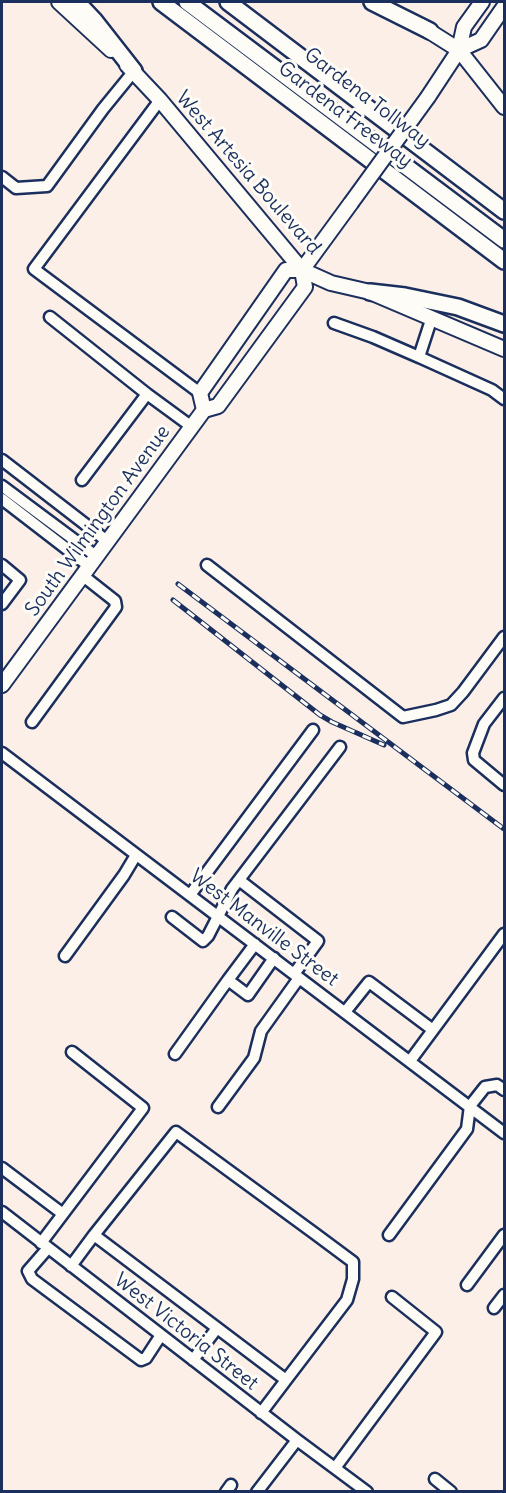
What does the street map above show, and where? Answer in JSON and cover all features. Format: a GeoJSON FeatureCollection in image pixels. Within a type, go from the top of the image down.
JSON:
{"type":"FeatureCollection","features":[{"type":"Feature","properties":{"kind":"highway"},"geometry":{"type":"LineString","coordinates":[[77,2],[134,71]]}},
{"type":"Feature","properties":{"kind":"highway","name":"Gardena Freeway"},"geometry":{"type":"LineString","coordinates":[[161,2],[504,261]]}},
{"type":"Feature","properties":{"kind":"highway","name":"Gardena Tollway"},"geometry":{"type":"LineString","coordinates":[[187,2],[504,240]]}},
{"type":"Feature","properties":{"kind":"highway","name":"Gardena Tollway"},"geometry":{"type":"LineString","coordinates":[[204,2],[504,228]]}},
{"type":"Feature","properties":{"kind":"highway","name":"Gardena Freeway"},"geometry":{"type":"LineString","coordinates":[[228,2],[504,211]]}},
{"type":"Feature","properties":{"kind":"highway"},"geometry":{"type":"LineString","coordinates":[[372,2],[430,32]]}},
{"type":"Feature","properties":{"kind":"highway"},"geometry":{"type":"LineString","coordinates":[[370,292],[405,296],[458,307],[504,324]]}},
{"type":"Feature","properties":{"kind":"main road","name":"West Artesia Boulevard"},"geometry":{"type":"LineString","coordinates":[[59,2],[134,71],[302,270],[331,283],[370,292],[504,349]]}},
{"type":"Feature","properties":{"kind":"main road"},"geometry":{"type":"LineString","coordinates":[[381,2],[459,50],[504,107]]}},
{"type":"Feature","properties":{"kind":"main road","name":"South Wilmington Avenue"},"geometry":{"type":"LineString","coordinates":[[2,685],[204,410],[218,406],[305,287],[302,270],[428,97],[459,50],[464,27],[482,2]]}},
{"type":"Feature","properties":{"kind":"main road","name":"South Wilmington Avenue"},"geometry":{"type":"LineString","coordinates":[[459,50],[481,40],[504,7]]}},
{"type":"Feature","properties":{"kind":"main road","name":"South Wilmington Avenue"},"geometry":{"type":"LineString","coordinates":[[200,393],[286,270],[302,270]]}},
{"type":"Feature","properties":{"kind":"main road"},"geometry":{"type":"LineString","coordinates":[[200,393],[204,410]]}},
{"type":"Feature","properties":{"kind":"street"},"geometry":{"type":"LineString","coordinates":[[2,177],[16,188],[47,186],[134,71]]}},
{"type":"Feature","properties":{"kind":"street"},"geometry":{"type":"LineString","coordinates":[[160,100],[34,269],[200,393]]}},
{"type":"Feature","properties":{"kind":"street"},"geometry":{"type":"LineString","coordinates":[[50,317],[192,427]]}},
{"type":"Feature","properties":{"kind":"street"},"geometry":{"type":"LineString","coordinates":[[418,357],[432,317]]}},
{"type":"Feature","properties":{"kind":"street"},"geometry":{"type":"LineString","coordinates":[[334,323],[373,337],[492,390],[504,399]]}},
{"type":"Feature","properties":{"kind":"street"},"geometry":{"type":"LineString","coordinates":[[82,480],[147,394]]}},
{"type":"Feature","properties":{"kind":"street"},"geometry":{"type":"LineString","coordinates":[[2,460],[107,542]]}},
{"type":"Feature","properties":{"kind":"street"},"geometry":{"type":"LineString","coordinates":[[2,486],[89,566],[116,601],[116,607],[32,722]]}},
{"type":"Feature","properties":{"kind":"street"},"geometry":{"type":"LineString","coordinates":[[2,499],[89,566]]}},
{"type":"Feature","properties":{"kind":"street"},"geometry":{"type":"LineString","coordinates":[[207,565],[404,717],[451,705],[504,638]]}},
{"type":"Feature","properties":{"kind":"street"},"geometry":{"type":"LineString","coordinates":[[2,566],[20,580],[2,604]]}},
{"type":"Feature","properties":{"kind":"street"},"geometry":{"type":"LineString","coordinates":[[504,698],[484,724],[473,753],[474,760],[504,785]]}},
{"type":"Feature","properties":{"kind":"street"},"geometry":{"type":"LineString","coordinates":[[190,895],[313,730]]}},
{"type":"Feature","properties":{"kind":"street"},"geometry":{"type":"LineString","coordinates":[[172,917],[203,941],[239,880],[340,747]]}},
{"type":"Feature","properties":{"kind":"street","name":"West Manville Street"},"geometry":{"type":"LineString","coordinates":[[3,758],[217,915],[504,1133]]}},
{"type":"Feature","properties":{"kind":"street"},"geometry":{"type":"LineString","coordinates":[[65,956],[136,855]]}},
{"type":"Feature","properties":{"kind":"street"},"geometry":{"type":"LineString","coordinates":[[218,1107],[254,1058],[261,1031],[318,941],[239,880]]}},
{"type":"Feature","properties":{"kind":"street"},"geometry":{"type":"LineString","coordinates":[[410,1061],[504,934]]}},
{"type":"Feature","properties":{"kind":"street"},"geometry":{"type":"LineString","coordinates":[[175,1054],[255,944]]}},
{"type":"Feature","properties":{"kind":"street"},"geometry":{"type":"LineString","coordinates":[[228,980],[248,995],[274,958]]}},
{"type":"Feature","properties":{"kind":"street"},"geometry":{"type":"LineString","coordinates":[[345,1012],[369,982],[433,1030]]}},
{"type":"Feature","properties":{"kind":"street"},"geometry":{"type":"LineString","coordinates":[[72,1052],[143,1108],[63,1214],[28,1271],[32,1279],[141,1360],[146,1358],[161,1335]]}},
{"type":"Feature","properties":{"kind":"street"},"geometry":{"type":"LineString","coordinates":[[389,1235],[467,1129],[470,1106],[485,1087],[497,1085],[504,1090]]}},
{"type":"Feature","properties":{"kind":"street"},"geometry":{"type":"LineString","coordinates":[[71,1266],[176,1132],[353,1262],[353,1279],[347,1300],[261,1413]]}},
{"type":"Feature","properties":{"kind":"street"},"geometry":{"type":"LineString","coordinates":[[2,1168],[63,1214]]}},
{"type":"Feature","properties":{"kind":"street","name":"West Victoria Street"},"geometry":{"type":"LineString","coordinates":[[2,1212],[261,1413],[367,1491]]}},
{"type":"Feature","properties":{"kind":"street"},"geometry":{"type":"LineString","coordinates":[[94,1235],[286,1380]]}},
{"type":"Feature","properties":{"kind":"street"},"geometry":{"type":"LineString","coordinates":[[467,1286],[504,1235]]}},
{"type":"Feature","properties":{"kind":"street"},"geometry":{"type":"LineString","coordinates":[[494,1308],[504,1294]]}},
{"type":"Feature","properties":{"kind":"street"},"geometry":{"type":"LineString","coordinates":[[335,1468],[436,1332],[392,1297]]}},
{"type":"Feature","properties":{"kind":"street"},"geometry":{"type":"LineString","coordinates":[[193,1360],[218,1328]]}},
{"type":"Feature","properties":{"kind":"street"},"geometry":{"type":"LineString","coordinates":[[257,1491],[297,1440]]}},
{"type":"Feature","properties":{"kind":"street"},"geometry":{"type":"LineString","coordinates":[[435,1479],[452,1491]]}},
{"type":"Feature","properties":{"kind":"railway"},"geometry":{"type":"LineString","coordinates":[[178,584],[504,829]]}},
{"type":"Feature","properties":{"kind":"railway"},"geometry":{"type":"LineString","coordinates":[[173,600],[320,715],[384,745]]}}]}
